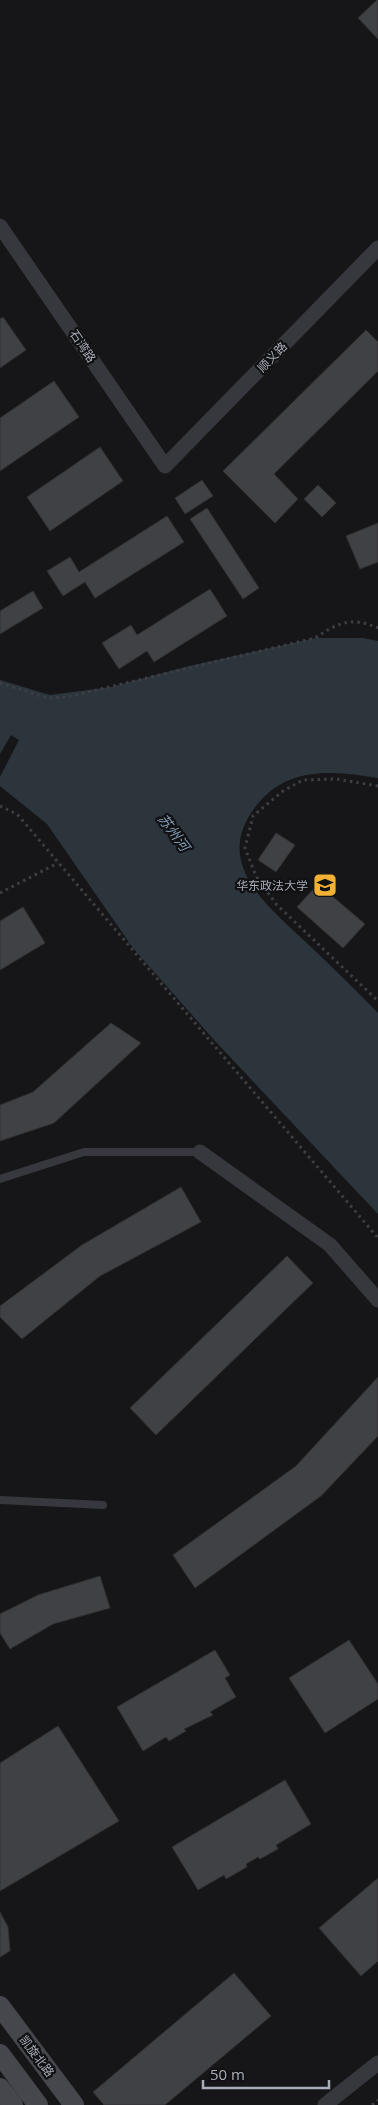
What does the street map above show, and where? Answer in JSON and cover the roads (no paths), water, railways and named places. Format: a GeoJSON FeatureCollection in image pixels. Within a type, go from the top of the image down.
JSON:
{"type":"FeatureCollection","features":[{"type":"Feature","properties":{"kind":"street","name":"石湾路"},"geometry":{"type":"LineString","coordinates":[[0,226],[165,466]]}},
{"type":"Feature","properties":{"kind":"street","name":"顺义路"},"geometry":{"type":"LineString","coordinates":[[165,466],[378,248]]}},
{"type":"Feature","properties":{"kind":"street"},"geometry":{"type":"LineString","coordinates":[[200,1152],[330,1246],[378,1300]]}},
{"type":"Feature","properties":{"kind":"street","name":"凯旋北路"},"geometry":{"type":"LineString","coordinates":[[0,2006],[74,2105]]}},
{"type":"Feature","properties":{"kind":"street"},"geometry":{"type":"LineString","coordinates":[[0,2054],[38,2105]]}},
{"type":"Feature","properties":{"kind":"street"},"geometry":{"type":"LineString","coordinates":[[324,2105],[378,2063]]}},
{"type":"Feature","properties":{"kind":"street"},"geometry":{"type":"LineString","coordinates":[[0,2088],[14,2105]]}},
{"type":"Feature","properties":{"kind":"lane"},"geometry":{"type":"LineString","coordinates":[[0,1179],[84,1152],[200,1152]]}},
{"type":"Feature","properties":{"kind":"lane"},"geometry":{"type":"LineString","coordinates":[[0,1500],[103,1505]]}},
{"type":"Feature","properties":{"kind":"water","name":"苏州河"},"geometry":{"type":"Polygon","coordinates":[[[316,638],[363,638],[378,641],[378,778],[347,774],[316,774],[301,776],[273,789],[261,800],[246,822],[240,843],[241,862],[249,880],[261,898],[378,1013],[378,1214],[215,1041],[133,948],[47,824],[0,786],[0,777],[19,740],[11,735],[0,754],[0,680],[50,695],[111,687],[189,666],[316,638]]]}},
{"type":"Feature","properties":{"kind":"place","name":"华东政法大学"},"geometry":{"type":"Point","coordinates":[325,885]}}]}
